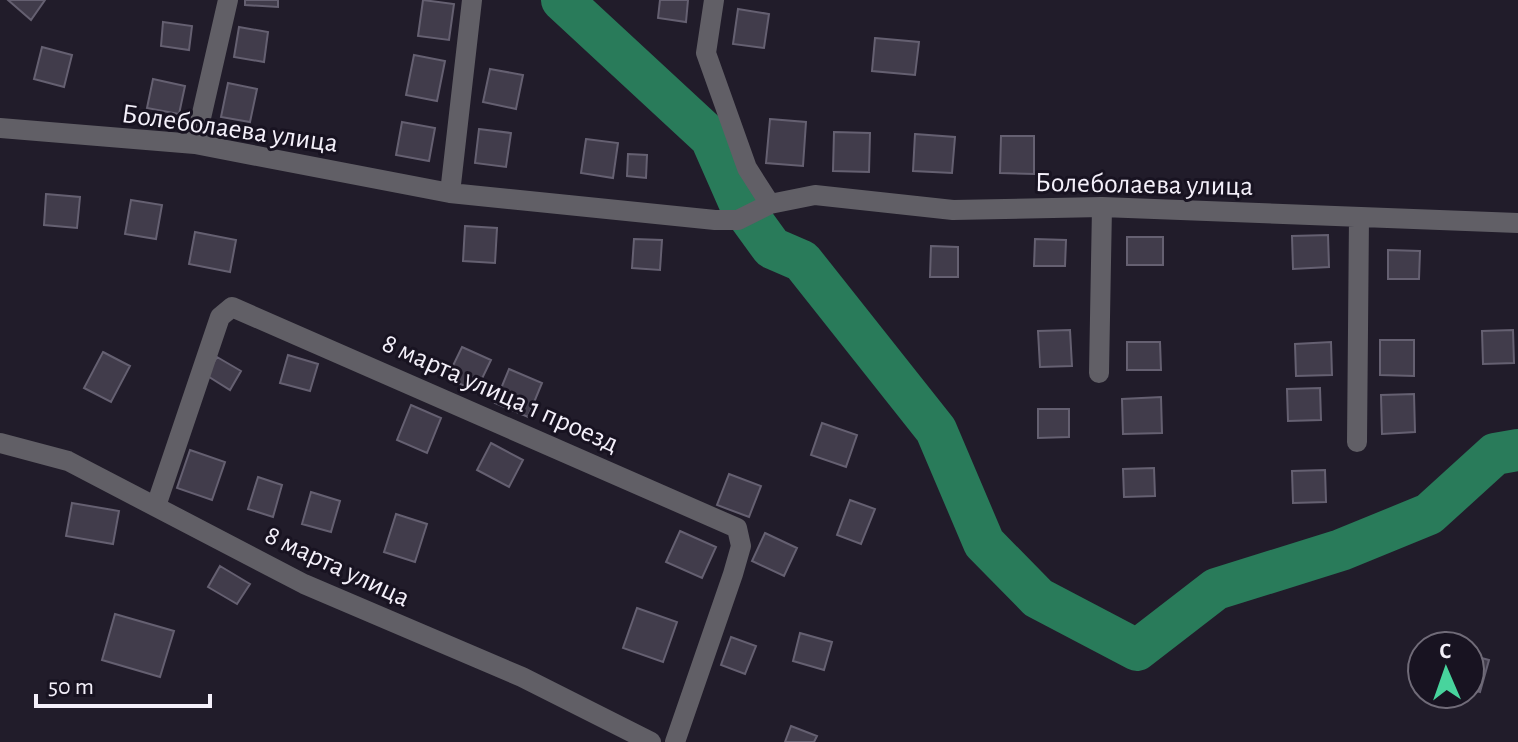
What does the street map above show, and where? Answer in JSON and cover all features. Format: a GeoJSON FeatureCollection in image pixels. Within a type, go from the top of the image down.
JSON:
{"type":"FeatureCollection","features":[{"type":"Feature","properties":{"kind":"street"},"geometry":{"type":"LineString","coordinates":[[195,144],[228,0]]}},
{"type":"Feature","properties":{"kind":"street"},"geometry":{"type":"LineString","coordinates":[[450,193],[472,0]]}},
{"type":"Feature","properties":{"kind":"street"},"geometry":{"type":"LineString","coordinates":[[714,0],[706,53],[747,168],[770,204]]}},
{"type":"Feature","properties":{"kind":"street","name":"Болеболаева улица"},"geometry":{"type":"LineString","coordinates":[[0,128],[195,144],[450,193],[715,220],[738,220],[770,204],[815,195],[953,210],[1102,207],[1518,223]]}},
{"type":"Feature","properties":{"kind":"street"},"geometry":{"type":"LineString","coordinates":[[1099,373],[1102,207]]}},
{"type":"Feature","properties":{"kind":"street"},"geometry":{"type":"LineString","coordinates":[[1357,442],[1359,217]]}},
{"type":"Feature","properties":{"kind":"street","name":"8 марта улица 1 проезд"},"geometry":{"type":"LineString","coordinates":[[156,506],[220,317],[232,307],[737,528],[741,546],[733,574],[675,742]]}},
{"type":"Feature","properties":{"kind":"street","name":"8 марта улица"},"geometry":{"type":"LineString","coordinates":[[0,443],[68,461],[304,584],[522,677],[651,742]]}},
{"type":"Feature","properties":{"kind":"building"},"geometry":{"type":"Polygon","coordinates":[[[8,0],[45,0],[31,20],[8,0]]]}},
{"type":"Feature","properties":{"kind":"building"},"geometry":{"type":"Polygon","coordinates":[[[245,0],[278,0],[278,7],[245,5],[245,0]]]}},
{"type":"Feature","properties":{"kind":"building"},"geometry":{"type":"Polygon","coordinates":[[[423,0],[454,4],[449,40],[418,36],[423,0]]]}},
{"type":"Feature","properties":{"kind":"building"},"geometry":{"type":"Polygon","coordinates":[[[660,0],[688,0],[686,22],[658,18],[660,0]]]}},
{"type":"Feature","properties":{"kind":"building"},"geometry":{"type":"Polygon","coordinates":[[[738,9],[769,14],[764,48],[733,44],[738,9]]]}},
{"type":"Feature","properties":{"kind":"building"},"geometry":{"type":"Polygon","coordinates":[[[163,22],[192,26],[189,50],[161,46],[163,22]]]}},
{"type":"Feature","properties":{"kind":"building"},"geometry":{"type":"Polygon","coordinates":[[[239,27],[268,32],[264,62],[234,57],[239,27]]]}},
{"type":"Feature","properties":{"kind":"building"},"geometry":{"type":"Polygon","coordinates":[[[875,38],[919,42],[915,75],[872,71],[875,38]]]}},
{"type":"Feature","properties":{"kind":"building"},"geometry":{"type":"Polygon","coordinates":[[[42,47],[72,55],[64,87],[34,79],[42,47]]]}},
{"type":"Feature","properties":{"kind":"building"},"geometry":{"type":"Polygon","coordinates":[[[414,55],[445,61],[437,101],[406,95],[414,55]]]}},
{"type":"Feature","properties":{"kind":"building"},"geometry":{"type":"Polygon","coordinates":[[[490,69],[523,75],[516,109],[483,102],[490,69]]]}},
{"type":"Feature","properties":{"kind":"building"},"geometry":{"type":"Polygon","coordinates":[[[153,79],[185,86],[179,114],[147,108],[153,79]]]}},
{"type":"Feature","properties":{"kind":"building"},"geometry":{"type":"Polygon","coordinates":[[[228,83],[257,89],[250,122],[221,117],[228,83]]]}},
{"type":"Feature","properties":{"kind":"building"},"geometry":{"type":"Polygon","coordinates":[[[770,119],[806,122],[803,166],[766,163],[770,119]]]}},
{"type":"Feature","properties":{"kind":"building"},"geometry":{"type":"Polygon","coordinates":[[[402,122],[435,128],[429,161],[396,155],[402,122]]]}},
{"type":"Feature","properties":{"kind":"building"},"geometry":{"type":"Polygon","coordinates":[[[479,129],[511,133],[506,167],[475,163],[479,129]]]}},
{"type":"Feature","properties":{"kind":"building"},"geometry":{"type":"Polygon","coordinates":[[[834,132],[870,133],[869,172],[833,171],[834,132]]]}},
{"type":"Feature","properties":{"kind":"building"},"geometry":{"type":"Polygon","coordinates":[[[915,134],[955,137],[952,173],[913,171],[915,134]]]}},
{"type":"Feature","properties":{"kind":"building"},"geometry":{"type":"Polygon","coordinates":[[[1001,136],[1034,136],[1034,174],[1000,173],[1001,136]]]}},
{"type":"Feature","properties":{"kind":"building"},"geometry":{"type":"Polygon","coordinates":[[[586,139],[618,143],[613,178],[581,173],[586,139]]]}},
{"type":"Feature","properties":{"kind":"building"},"geometry":{"type":"Polygon","coordinates":[[[628,154],[647,155],[646,178],[627,176],[628,154]]]}},
{"type":"Feature","properties":{"kind":"building"},"geometry":{"type":"Polygon","coordinates":[[[46,194],[80,197],[77,228],[44,225],[46,194]]]}},
{"type":"Feature","properties":{"kind":"building"},"geometry":{"type":"Polygon","coordinates":[[[131,200],[162,205],[156,239],[125,234],[131,200]]]}},
{"type":"Feature","properties":{"kind":"building"},"geometry":{"type":"Polygon","coordinates":[[[465,226],[497,228],[495,263],[463,261],[465,226]]]}},
{"type":"Feature","properties":{"kind":"building"},"geometry":{"type":"Polygon","coordinates":[[[195,232],[236,240],[230,272],[189,264],[195,232]]]}},
{"type":"Feature","properties":{"kind":"building"},"geometry":{"type":"Polygon","coordinates":[[[1328,235],[1329,267],[1293,269],[1292,236],[1328,235]]]}},
{"type":"Feature","properties":{"kind":"building"},"geometry":{"type":"Polygon","coordinates":[[[1127,237],[1163,237],[1163,265],[1127,265],[1127,237]]]}},
{"type":"Feature","properties":{"kind":"building"},"geometry":{"type":"Polygon","coordinates":[[[634,239],[662,240],[660,270],[632,268],[634,239]]]}},
{"type":"Feature","properties":{"kind":"building"},"geometry":{"type":"Polygon","coordinates":[[[1035,239],[1066,240],[1065,266],[1034,266],[1035,239]]]}},
{"type":"Feature","properties":{"kind":"building"},"geometry":{"type":"Polygon","coordinates":[[[931,246],[958,247],[958,277],[930,277],[931,246]]]}},
{"type":"Feature","properties":{"kind":"building"},"geometry":{"type":"Polygon","coordinates":[[[1388,250],[1420,251],[1419,279],[1388,279],[1388,250]]]}},
{"type":"Feature","properties":{"kind":"building"},"geometry":{"type":"Polygon","coordinates":[[[1070,330],[1072,366],[1040,367],[1038,331],[1070,330]]]}},
{"type":"Feature","properties":{"kind":"building"},"geometry":{"type":"Polygon","coordinates":[[[1513,330],[1514,363],[1483,364],[1482,331],[1513,330]]]}},
{"type":"Feature","properties":{"kind":"building"},"geometry":{"type":"Polygon","coordinates":[[[1380,340],[1414,340],[1414,376],[1380,375],[1380,340]]]}},
{"type":"Feature","properties":{"kind":"building"},"geometry":{"type":"Polygon","coordinates":[[[1127,342],[1160,342],[1161,370],[1127,370],[1127,342]]]}},
{"type":"Feature","properties":{"kind":"building"},"geometry":{"type":"Polygon","coordinates":[[[1331,342],[1332,375],[1296,376],[1295,344],[1331,342]]]}},
{"type":"Feature","properties":{"kind":"building"},"geometry":{"type":"Polygon","coordinates":[[[462,347],[491,360],[476,391],[447,378],[462,347]]]}},
{"type":"Feature","properties":{"kind":"building"},"geometry":{"type":"Polygon","coordinates":[[[103,352],[130,366],[111,402],[84,388],[103,352]]]}},
{"type":"Feature","properties":{"kind":"building"},"geometry":{"type":"Polygon","coordinates":[[[288,355],[318,364],[310,391],[280,383],[288,355]]]}},
{"type":"Feature","properties":{"kind":"building"},"geometry":{"type":"Polygon","coordinates":[[[217,357],[241,371],[230,390],[206,375],[217,357]]]}},
{"type":"Feature","properties":{"kind":"building"},"geometry":{"type":"Polygon","coordinates":[[[509,369],[542,383],[528,417],[495,403],[509,369]]]}},
{"type":"Feature","properties":{"kind":"building"},"geometry":{"type":"Polygon","coordinates":[[[1320,388],[1321,420],[1288,421],[1287,389],[1320,388]]]}},
{"type":"Feature","properties":{"kind":"building"},"geometry":{"type":"Polygon","coordinates":[[[1414,394],[1415,432],[1382,434],[1381,395],[1414,394]]]}},
{"type":"Feature","properties":{"kind":"building"},"geometry":{"type":"Polygon","coordinates":[[[1161,397],[1162,433],[1123,434],[1122,399],[1161,397]]]}},
{"type":"Feature","properties":{"kind":"building"},"geometry":{"type":"Polygon","coordinates":[[[411,405],[441,418],[427,453],[397,440],[411,405]]]}},
{"type":"Feature","properties":{"kind":"building"},"geometry":{"type":"Polygon","coordinates":[[[1038,409],[1069,409],[1069,437],[1038,438],[1038,409]]]}},
{"type":"Feature","properties":{"kind":"building"},"geometry":{"type":"Polygon","coordinates":[[[822,423],[857,435],[846,467],[811,455],[822,423]]]}},
{"type":"Feature","properties":{"kind":"building"},"geometry":{"type":"Polygon","coordinates":[[[491,443],[523,460],[509,487],[477,470],[491,443]]]}},
{"type":"Feature","properties":{"kind":"building"},"geometry":{"type":"Polygon","coordinates":[[[190,450],[225,462],[212,500],[177,488],[190,450]]]}},
{"type":"Feature","properties":{"kind":"building"},"geometry":{"type":"Polygon","coordinates":[[[1154,468],[1155,496],[1124,497],[1123,469],[1154,468]]]}},
{"type":"Feature","properties":{"kind":"building"},"geometry":{"type":"Polygon","coordinates":[[[1325,470],[1326,502],[1293,503],[1292,471],[1325,470]]]}},
{"type":"Feature","properties":{"kind":"building"},"geometry":{"type":"Polygon","coordinates":[[[729,474],[761,486],[749,517],[717,505],[729,474]]]}},
{"type":"Feature","properties":{"kind":"building"},"geometry":{"type":"Polygon","coordinates":[[[258,477],[282,485],[273,517],[248,509],[258,477]]]}},
{"type":"Feature","properties":{"kind":"building"},"geometry":{"type":"Polygon","coordinates":[[[311,492],[340,501],[331,532],[302,524],[311,492]]]}},
{"type":"Feature","properties":{"kind":"building"},"geometry":{"type":"Polygon","coordinates":[[[850,500],[875,509],[861,544],[837,535],[850,500]]]}},
{"type":"Feature","properties":{"kind":"building"},"geometry":{"type":"Polygon","coordinates":[[[72,503],[119,511],[113,544],[66,536],[72,503]]]}},
{"type":"Feature","properties":{"kind":"building"},"geometry":{"type":"Polygon","coordinates":[[[396,514],[427,524],[415,562],[384,552],[396,514]]]}},
{"type":"Feature","properties":{"kind":"building"},"geometry":{"type":"Polygon","coordinates":[[[680,531],[716,547],[702,578],[666,562],[680,531]]]}},
{"type":"Feature","properties":{"kind":"building"},"geometry":{"type":"Polygon","coordinates":[[[765,533],[797,548],[784,576],[752,561],[765,533]]]}},
{"type":"Feature","properties":{"kind":"building"},"geometry":{"type":"Polygon","coordinates":[[[220,566],[250,584],[237,604],[208,587],[220,566]]]}},
{"type":"Feature","properties":{"kind":"building"},"geometry":{"type":"Polygon","coordinates":[[[637,608],[677,622],[663,662],[623,648],[637,608]]]}},
{"type":"Feature","properties":{"kind":"building"},"geometry":{"type":"Polygon","coordinates":[[[115,614],[174,631],[160,677],[102,660],[115,614]]]}},
{"type":"Feature","properties":{"kind":"building"},"geometry":{"type":"Polygon","coordinates":[[[800,633],[832,642],[824,670],[793,661],[800,633]]]}},
{"type":"Feature","properties":{"kind":"building"},"geometry":{"type":"Polygon","coordinates":[[[731,637],[756,646],[745,674],[721,665],[731,637]]]}},
{"type":"Feature","properties":{"kind":"building"},"geometry":{"type":"Polygon","coordinates":[[[791,726],[817,736],[814,742],[785,742],[791,726]]]}},
{"type":"Feature","properties":{"kind":"waterway"},"geometry":{"type":"LineString","coordinates":[[562,0],[711,138],[740,204],[772,248],[802,261],[936,430],[984,543],[1038,598],[1137,650],[1216,589],[1341,550],[1429,514],[1495,454],[1518,450]]}}]}
